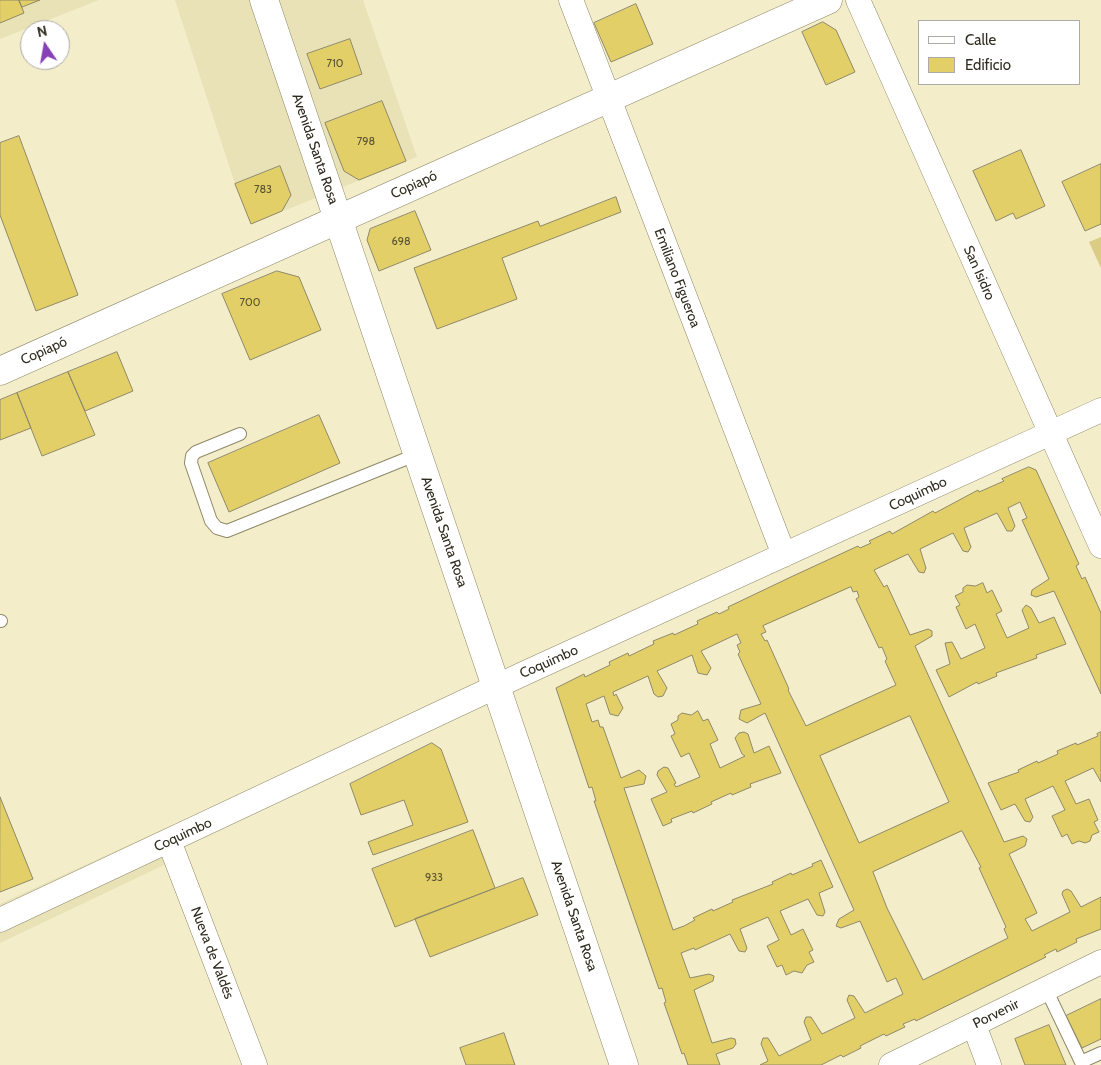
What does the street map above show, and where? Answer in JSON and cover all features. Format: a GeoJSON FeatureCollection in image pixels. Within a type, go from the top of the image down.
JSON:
{"type":"FeatureCollection","features":[{"type":"Feature","properties":{"kind":"main road","name":"Avenida Santa Rosa"},"geometry":{"type":"LineString","coordinates":[[264,0],[624,1065]]}},
{"type":"Feature","properties":{"kind":"main road","name":"Copiapó"},"geometry":{"type":"LineString","coordinates":[[0,370],[828,0]]}},
{"type":"Feature","properties":{"kind":"street","name":"Emiliano Figueroa"},"geometry":{"type":"LineString","coordinates":[[571,0],[784,555]]}},
{"type":"Feature","properties":{"kind":"street","name":"San Isidro"},"geometry":{"type":"LineString","coordinates":[[858,0],[1101,546]]}},
{"type":"Feature","properties":{"kind":"street","name":"Coquimbo"},"geometry":{"type":"LineString","coordinates":[[0,920],[496,687],[1101,410]]}},
{"type":"Feature","properties":{"kind":"street","name":"Nueva de Valdés"},"geometry":{"type":"LineString","coordinates":[[168,841],[255,1065]]}},
{"type":"Feature","properties":{"kind":"street","name":"Porvenir"},"geometry":{"type":"LineString","coordinates":[[891,1065],[1101,962]]}},
{"type":"Feature","properties":{"kind":"street"},"geometry":{"type":"LineString","coordinates":[[974,1025],[989,1065]]}},
{"type":"Feature","properties":{"kind":"lane"},"geometry":{"type":"LineString","coordinates":[[240,434],[196,452],[192,456],[191,463],[211,521],[216,528],[227,531],[418,454]]}},
{"type":"Feature","properties":{"kind":"lane"},"geometry":{"type":"LineString","coordinates":[[1046,989],[1081,1062],[1089,1062],[1101,1053]]}},
{"type":"Feature","properties":{"kind":"shaded area"},"geometry":{"type":"Polygon","coordinates":[[[0,0],[99,0],[48,20],[20,20],[20,31],[0,39],[0,0]]]}},
{"type":"Feature","properties":{"kind":"shaded area"},"geometry":{"type":"Polygon","coordinates":[[[175,0],[363,0],[417,157],[251,224],[235,184],[175,0]]]}},
{"type":"Feature","properties":{"kind":"shaded area"},"geometry":{"type":"Polygon","coordinates":[[[1101,237],[1101,268],[1089,242],[1101,237]]]}},
{"type":"Feature","properties":{"kind":"shaded area"},"geometry":{"type":"Polygon","coordinates":[[[172,825],[183,856],[0,943],[0,904],[172,825]]]}},
{"type":"Feature","properties":{"kind":"building"},"geometry":{"type":"Polygon","coordinates":[[[0,0],[19,0],[24,13],[0,23],[0,0]]]}},
{"type":"Feature","properties":{"kind":"building"},"geometry":{"type":"Polygon","coordinates":[[[19,0],[40,0],[22,7],[19,0]]]}},
{"type":"Feature","properties":{"kind":"building"},"geometry":{"type":"Polygon","coordinates":[[[636,4],[653,44],[611,62],[594,23],[636,4]]]}},
{"type":"Feature","properties":{"kind":"building"},"geometry":{"type":"Polygon","coordinates":[[[823,22],[836,30],[855,72],[826,85],[802,32],[823,22]]]}},
{"type":"Feature","properties":{"kind":"building"},"geometry":{"type":"Polygon","coordinates":[[[350,39],[362,74],[320,89],[307,54],[350,39]]]}},
{"type":"Feature","properties":{"kind":"building"},"geometry":{"type":"Polygon","coordinates":[[[382,101],[406,161],[359,180],[344,171],[325,123],[382,101]]]}},
{"type":"Feature","properties":{"kind":"building"},"geometry":{"type":"Polygon","coordinates":[[[19,136],[78,295],[36,311],[0,215],[0,143],[19,136]]]}},
{"type":"Feature","properties":{"kind":"building"},"geometry":{"type":"Polygon","coordinates":[[[1021,150],[1045,206],[1016,219],[1013,213],[996,221],[973,171],[1021,150]]]}},
{"type":"Feature","properties":{"kind":"building"},"geometry":{"type":"Polygon","coordinates":[[[1101,164],[1101,224],[1085,231],[1062,182],[1101,164]]]}},
{"type":"Feature","properties":{"kind":"building"},"geometry":{"type":"Polygon","coordinates":[[[280,166],[291,195],[282,211],[251,224],[235,184],[280,166]]]}},
{"type":"Feature","properties":{"kind":"building"},"geometry":{"type":"Polygon","coordinates":[[[616,197],[621,212],[502,258],[517,299],[437,329],[414,268],[538,221],[540,226],[616,197]]]}},
{"type":"Feature","properties":{"kind":"building"},"geometry":{"type":"Polygon","coordinates":[[[415,211],[431,250],[379,271],[367,240],[370,229],[415,211]]]}},
{"type":"Feature","properties":{"kind":"building"},"geometry":{"type":"Polygon","coordinates":[[[277,271],[299,277],[321,330],[250,360],[222,294],[277,271]]]}},
{"type":"Feature","properties":{"kind":"building"},"geometry":{"type":"Polygon","coordinates":[[[117,352],[133,391],[85,411],[68,372],[117,352]]]}},
{"type":"Feature","properties":{"kind":"building"},"geometry":{"type":"Polygon","coordinates":[[[68,372],[95,435],[42,456],[17,393],[68,372]]]}},
{"type":"Feature","properties":{"kind":"building"},"geometry":{"type":"Polygon","coordinates":[[[17,393],[31,428],[0,440],[0,400],[17,393]]]}},
{"type":"Feature","properties":{"kind":"building"},"geometry":{"type":"Polygon","coordinates":[[[319,415],[340,463],[229,512],[208,463],[319,415]]]}},
{"type":"Feature","properties":{"kind":"building"},"geometry":{"type":"Polygon","coordinates":[[[1029,467],[1036,470],[1079,564],[1076,566],[1082,579],[1085,577],[1101,613],[1101,694],[1054,591],[1036,597],[1031,595],[1032,590],[1049,579],[1022,520],[1027,518],[1020,502],[1008,508],[1015,526],[1012,531],[1007,531],[997,513],[964,528],[971,547],[968,552],[963,551],[953,533],[920,549],[926,568],[924,573],[919,572],[908,554],[874,570],[884,587],[887,585],[910,635],[928,629],[932,631],[932,636],[915,646],[1004,842],[1023,836],[1027,839],[1025,846],[1009,854],[1037,913],[1025,919],[1032,931],[1070,912],[1062,894],[1067,889],[1071,891],[1081,907],[1101,897],[1101,929],[1076,939],[1077,942],[1057,952],[1056,949],[1044,955],[1046,957],[916,1021],[915,1019],[903,1024],[905,1027],[886,1036],[884,1034],[843,1057],[841,1055],[821,1065],[760,1065],[768,1061],[761,1044],[763,1038],[768,1038],[779,1056],[811,1040],[804,1022],[806,1017],[811,1017],[822,1034],[855,1018],[847,1000],[849,995],[854,996],[865,1013],[903,994],[896,978],[887,982],[860,921],[841,928],[836,926],[839,919],[854,910],[765,713],[747,723],[739,719],[741,710],[761,704],[738,654],[740,652],[737,645],[741,643],[737,634],[701,651],[711,668],[707,675],[698,673],[692,655],[657,671],[667,688],[663,696],[658,697],[654,694],[648,676],[613,692],[623,708],[618,716],[610,714],[604,696],[586,704],[592,722],[598,720],[600,727],[603,727],[621,778],[639,770],[646,776],[644,784],[624,788],[673,930],[684,926],[695,920],[693,918],[712,909],[713,911],[733,902],[732,900],[773,884],[772,882],[791,873],[792,875],[813,866],[812,864],[821,860],[833,887],[819,893],[825,912],[823,916],[817,915],[808,899],[780,911],[791,935],[803,929],[813,950],[809,952],[814,962],[807,965],[802,973],[794,971],[786,975],[782,965],[777,967],[767,946],[779,940],[768,917],[740,929],[747,948],[745,952],[739,951],[730,934],[695,950],[694,948],[681,953],[690,978],[709,974],[714,976],[713,981],[694,990],[712,1043],[731,1038],[735,1039],[736,1044],[733,1048],[716,1054],[720,1065],[688,1065],[684,1053],[682,1054],[664,1003],[666,1002],[662,988],[659,989],[594,801],[596,801],[592,787],[589,788],[556,688],[584,674],[585,677],[610,665],[609,662],[628,653],[629,656],[654,644],[653,641],[673,633],[674,635],[698,624],[697,621],[717,612],[719,614],[729,609],[728,607],[858,546],[860,548],[871,543],[869,541],[890,531],[892,534],[933,511],[935,513],[978,490],[979,492],[1004,481],[1002,479],[1029,467]],[[851,587],[763,626],[766,632],[761,634],[765,641],[767,640],[788,690],[806,726],[896,685],[885,661],[887,659],[882,647],[879,648],[856,599],[859,597],[857,591],[853,592],[851,587]],[[910,716],[820,756],[859,843],[949,802],[910,716]],[[962,831],[873,872],[887,908],[923,980],[1008,938],[1004,929],[1006,927],[979,868],[981,867],[962,831]]]}},
{"type":"Feature","properties":{"kind":"building"},"geometry":{"type":"Polygon","coordinates":[[[983,583],[987,593],[992,590],[1002,611],[996,614],[1007,638],[1029,628],[1022,610],[1026,605],[1031,608],[1039,623],[1054,617],[1066,644],[1036,655],[1037,658],[996,673],[997,676],[978,684],[977,682],[949,697],[936,670],[950,664],[945,643],[952,642],[961,659],[985,648],[975,624],[966,629],[956,607],[960,605],[955,596],[963,592],[963,588],[967,585],[975,586],[983,583]]]}},
{"type":"Feature","properties":{"kind":"building"},"geometry":{"type":"Polygon","coordinates":[[[698,711],[703,721],[708,719],[718,740],[710,744],[720,768],[745,756],[742,754],[735,738],[739,733],[744,732],[748,734],[754,753],[769,746],[781,773],[750,784],[751,787],[732,795],[731,793],[693,813],[692,811],[671,819],[672,822],[663,826],[651,799],[667,792],[657,775],[658,771],[664,767],[668,768],[676,783],[674,784],[676,787],[700,777],[689,753],[681,757],[671,736],[675,734],[671,724],[678,720],[678,716],[682,713],[691,715],[698,711]]]}},
{"type":"Feature","properties":{"kind":"building"},"geometry":{"type":"Polygon","coordinates":[[[1101,732],[1101,782],[1093,768],[1065,781],[1076,804],[1089,799],[1098,820],[1094,822],[1099,832],[1092,835],[1090,841],[1085,843],[1079,841],[1072,844],[1067,834],[1062,837],[1052,816],[1065,810],[1053,786],[1025,799],[1033,817],[1030,822],[1025,821],[1015,804],[1001,810],[988,783],[1019,772],[1018,770],[1037,761],[1038,763],[1058,754],[1057,751],[1098,736],[1097,734],[1101,732]]]}},
{"type":"Feature","properties":{"kind":"building"},"geometry":{"type":"Polygon","coordinates":[[[432,743],[441,749],[468,822],[373,855],[368,842],[413,825],[404,800],[361,815],[350,784],[432,743]]]}},
{"type":"Feature","properties":{"kind":"building"},"geometry":{"type":"Polygon","coordinates":[[[0,797],[33,879],[0,892],[0,797]]]}},
{"type":"Feature","properties":{"kind":"building"},"geometry":{"type":"Polygon","coordinates":[[[473,830],[495,888],[395,927],[372,869],[473,830]]]}},
{"type":"Feature","properties":{"kind":"building"},"geometry":{"type":"Polygon","coordinates":[[[523,878],[538,915],[430,957],[415,919],[523,878]]]}},
{"type":"Feature","properties":{"kind":"building"},"geometry":{"type":"Polygon","coordinates":[[[1101,999],[1101,1039],[1082,1048],[1066,1016],[1101,999]]]}},
{"type":"Feature","properties":{"kind":"building"},"geometry":{"type":"Polygon","coordinates":[[[1049,1025],[1066,1065],[1025,1065],[1015,1039],[1049,1025]]]}},
{"type":"Feature","properties":{"kind":"building"},"geometry":{"type":"Polygon","coordinates":[[[504,1033],[515,1065],[466,1065],[460,1048],[504,1033]]]}}]}
